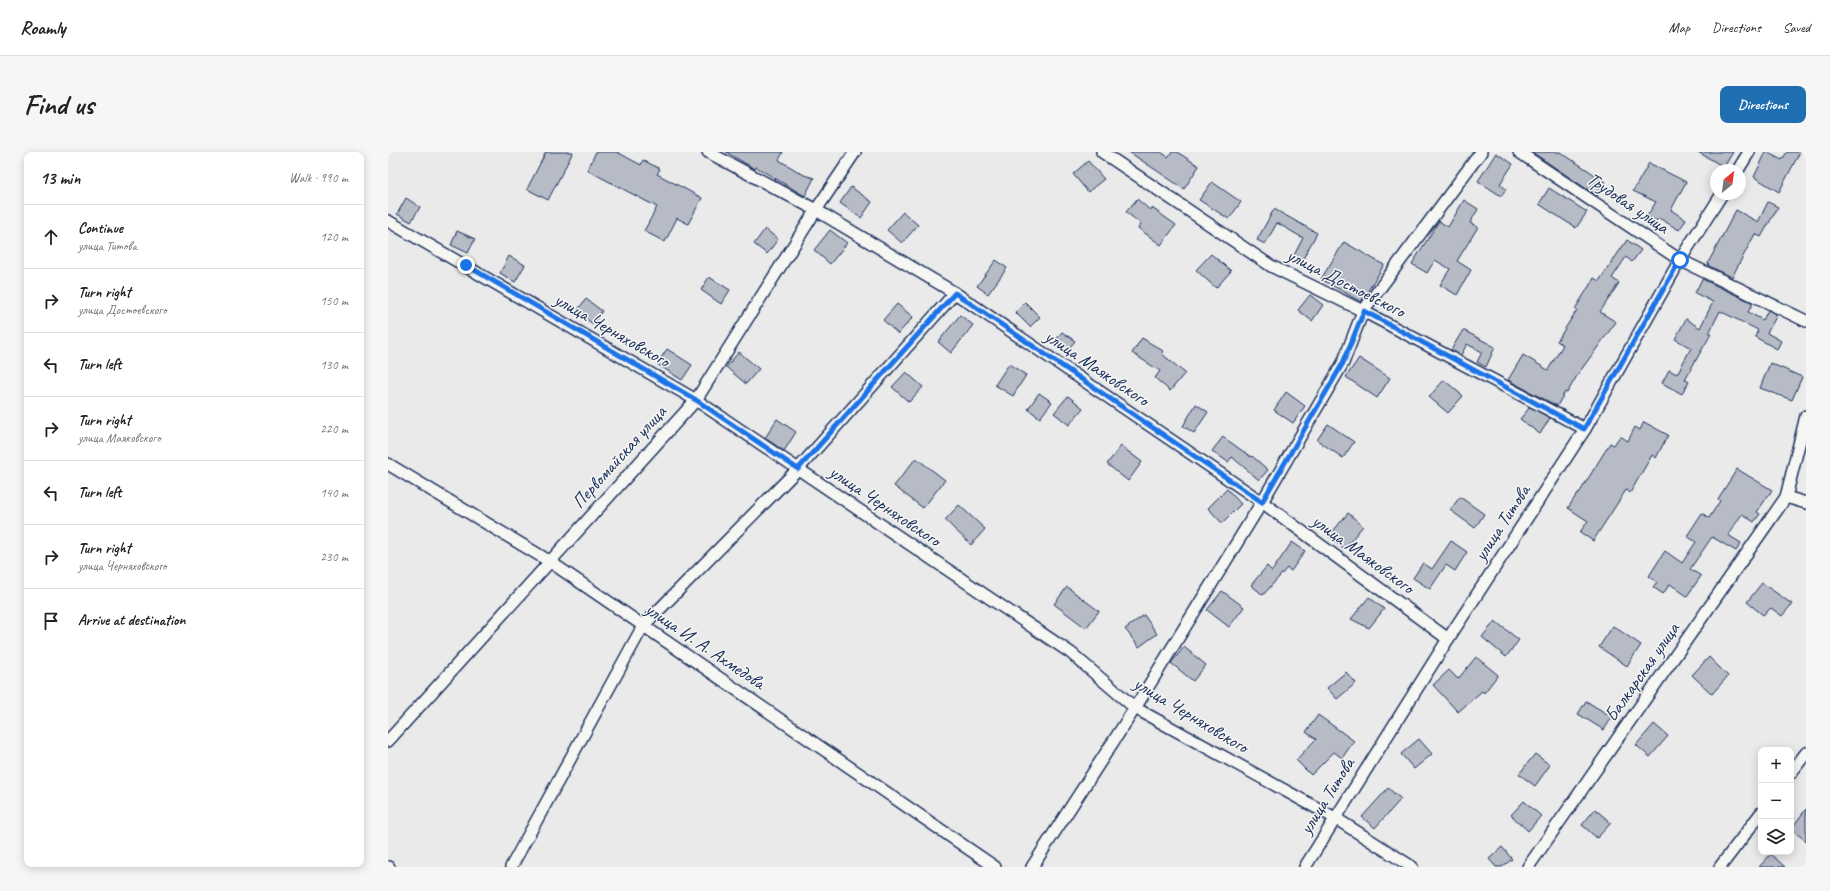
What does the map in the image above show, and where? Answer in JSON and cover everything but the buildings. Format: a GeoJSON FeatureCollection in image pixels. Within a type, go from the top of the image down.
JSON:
{"type":"FeatureCollection","features":[{"type":"Feature","properties":{"kind":"street","name":"улица Маяковского"},"geometry":{"type":"LineString","coordinates":[[708,152],[816,210],[955,293],[1262,502],[1448,639]]}},
{"type":"Feature","properties":{"kind":"street","name":"Первомайская улица"},"geometry":{"type":"LineString","coordinates":[[388,740],[696,400],[816,210],[855,152]]}},
{"type":"Feature","properties":{"kind":"street","name":"улица Достоевского"},"geometry":{"type":"LineString","coordinates":[[1102,152],[1271,266],[1364,311],[1584,429]]}},
{"type":"Feature","properties":{"kind":"street"},"geometry":{"type":"LineString","coordinates":[[1032,867],[1135,708],[1262,502],[1343,363],[1364,311],[1481,152]]}},
{"type":"Feature","properties":{"kind":"street","name":"Трудовая улица"},"geometry":{"type":"LineString","coordinates":[[1519,152],[1680,260],[1806,321]]}},
{"type":"Feature","properties":{"kind":"street"},"geometry":{"type":"LineString","coordinates":[[1742,164],[1749,152]]}},
{"type":"Feature","properties":{"kind":"street","name":"улица Титова"},"geometry":{"type":"LineString","coordinates":[[1305,867],[1334,818],[1448,639],[1584,429],[1680,260],[1718,200]]}},
{"type":"Feature","properties":{"kind":"street","name":"улица Черняховского"},"geometry":{"type":"LineString","coordinates":[[388,221],[696,400],[1071,654],[1135,708],[1334,818],[1412,867]]}},
{"type":"Feature","properties":{"kind":"street"},"geometry":{"type":"LineString","coordinates":[[511,867],[643,626],[798,469],[955,293]]}},
{"type":"Feature","properties":{"kind":"street"},"geometry":{"type":"LineString","coordinates":[[1806,416],[1786,497],[1806,503]]}},
{"type":"Feature","properties":{"kind":"street","name":"улица И. А. Ахмедова"},"geometry":{"type":"LineString","coordinates":[[388,464],[549,561],[995,867]]}},
{"type":"Feature","properties":{"kind":"street","name":"Балкарская улица"},"geometry":{"type":"LineString","coordinates":[[1528,867],[1786,497]]}},
{"type":"Feature","properties":{"kind":"street"},"geometry":{"type":"LineString","coordinates":[[1794,769],[1806,753]]}},
{"type":"Feature","properties":{"kind":"street"},"geometry":{"type":"LineString","coordinates":[[1720,867],[1758,817]]}},
{"type":"Feature","properties":{"kind":"route"},"geometry":{"type":"LineString","coordinates":[[466,265],[696,400],[798,469],[955,293],[1262,502],[1343,363],[1364,311],[1584,429],[1680,260]]}}]}
